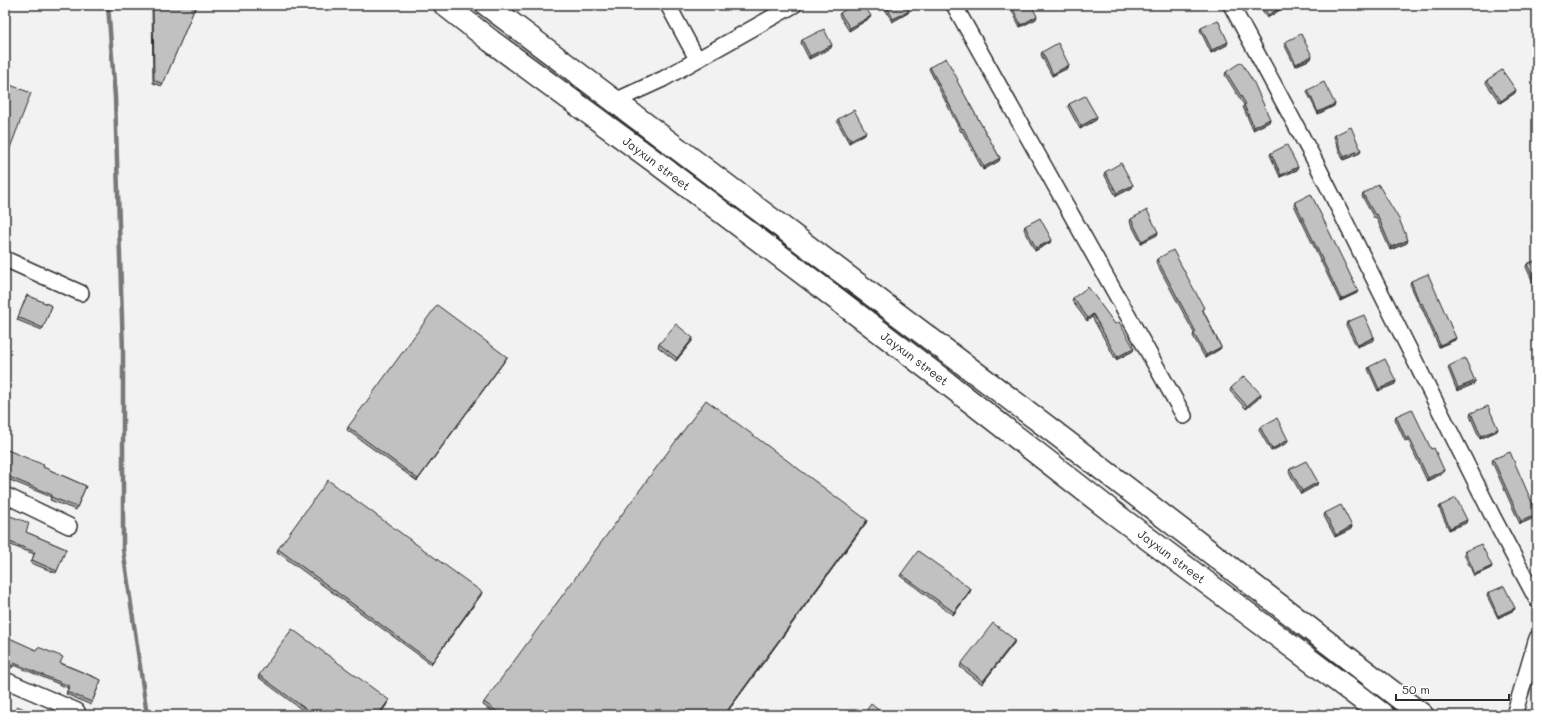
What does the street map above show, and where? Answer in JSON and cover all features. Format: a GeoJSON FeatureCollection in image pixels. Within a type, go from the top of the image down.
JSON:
{"type":"FeatureCollection","features":[{"type":"Feature","properties":{"kind":"highway","name":"Jayxun street"},"geometry":{"type":"LineString","coordinates":[[445,5],[491,41],[815,282],[1115,514],[1383,715]]}},
{"type":"Feature","properties":{"kind":"highway","name":"Jayxun street"},"geometry":{"type":"LineString","coordinates":[[487,5],[1050,429],[1422,715]]}},
{"type":"Feature","properties":{"kind":"street"},"geometry":{"type":"LineString","coordinates":[[668,5],[697,59]]}},
{"type":"Feature","properties":{"kind":"street"},"geometry":{"type":"LineString","coordinates":[[615,101],[663,79],[794,5]]}},
{"type":"Feature","properties":{"kind":"street"},"geometry":{"type":"LineString","coordinates":[[954,5],[1184,416]]}},
{"type":"Feature","properties":{"kind":"street"},"geometry":{"type":"LineString","coordinates":[[1231,5],[1316,163],[1494,519],[1537,600]]}},
{"type":"Feature","properties":{"kind":"street"},"geometry":{"type":"LineString","coordinates":[[5,259],[81,293]]}},
{"type":"Feature","properties":{"kind":"street"},"geometry":{"type":"LineString","coordinates":[[5,495],[69,526]]}},
{"type":"Feature","properties":{"kind":"street"},"geometry":{"type":"LineString","coordinates":[[1514,715],[1537,638]]}},
{"type":"Feature","properties":{"kind":"street"},"geometry":{"type":"LineString","coordinates":[[5,680],[77,711]]}},
{"type":"Feature","properties":{"kind":"building"},"geometry":{"type":"Polygon","coordinates":[[[153,5],[198,5],[194,10],[163,84],[154,80],[153,5]]]}},
{"type":"Feature","properties":{"kind":"building"},"geometry":{"type":"Polygon","coordinates":[[[853,5],[864,5],[871,16],[850,28],[840,13],[853,5]]]}},
{"type":"Feature","properties":{"kind":"building"},"geometry":{"type":"Polygon","coordinates":[[[886,5],[906,5],[909,11],[893,19],[886,5]]]}},
{"type":"Feature","properties":{"kind":"building"},"geometry":{"type":"Polygon","coordinates":[[[1011,5],[1031,5],[1037,16],[1021,25],[1011,5]]]}},
{"type":"Feature","properties":{"kind":"building"},"geometry":{"type":"Polygon","coordinates":[[[1262,5],[1283,5],[1284,6],[1268,15],[1262,5]]]}},
{"type":"Feature","properties":{"kind":"building"},"geometry":{"type":"Polygon","coordinates":[[[1218,20],[1228,42],[1212,50],[1201,28],[1218,20]]]}},
{"type":"Feature","properties":{"kind":"building"},"geometry":{"type":"Polygon","coordinates":[[[824,29],[832,45],[810,56],[802,40],[824,29]]]}},
{"type":"Feature","properties":{"kind":"building"},"geometry":{"type":"Polygon","coordinates":[[[1301,34],[1312,56],[1296,64],[1285,42],[1301,34]]]}},
{"type":"Feature","properties":{"kind":"building"},"geometry":{"type":"Polygon","coordinates":[[[1058,43],[1069,65],[1053,74],[1042,52],[1058,43]]]}},
{"type":"Feature","properties":{"kind":"building"},"geometry":{"type":"Polygon","coordinates":[[[946,58],[958,80],[957,81],[1000,158],[984,167],[963,128],[962,129],[930,67],[946,58]]]}},
{"type":"Feature","properties":{"kind":"building"},"geometry":{"type":"Polygon","coordinates":[[[1241,62],[1254,83],[1270,119],[1254,127],[1244,105],[1246,104],[1226,72],[1241,62]]]}},
{"type":"Feature","properties":{"kind":"building"},"geometry":{"type":"Polygon","coordinates":[[[1502,70],[1516,90],[1501,101],[1487,80],[1502,70]]]}},
{"type":"Feature","properties":{"kind":"building"},"geometry":{"type":"Polygon","coordinates":[[[1324,82],[1335,104],[1318,112],[1308,90],[1324,82]]]}},
{"type":"Feature","properties":{"kind":"building"},"geometry":{"type":"Polygon","coordinates":[[[5,83],[31,93],[5,161],[5,83]]]}},
{"type":"Feature","properties":{"kind":"building"},"geometry":{"type":"Polygon","coordinates":[[[1085,96],[1097,117],[1081,126],[1069,104],[1085,96]]]}},
{"type":"Feature","properties":{"kind":"building"},"geometry":{"type":"Polygon","coordinates":[[[854,110],[866,132],[850,140],[838,119],[854,110]]]}},
{"type":"Feature","properties":{"kind":"building"},"geometry":{"type":"Polygon","coordinates":[[[1351,127],[1361,150],[1344,157],[1335,135],[1351,127]]]}},
{"type":"Feature","properties":{"kind":"building"},"geometry":{"type":"Polygon","coordinates":[[[1287,145],[1298,167],[1281,175],[1271,153],[1287,145]]]}},
{"type":"Feature","properties":{"kind":"building"},"geometry":{"type":"Polygon","coordinates":[[[1121,163],[1133,185],[1117,193],[1105,172],[1121,163]]]}},
{"type":"Feature","properties":{"kind":"building"},"geometry":{"type":"Polygon","coordinates":[[[1378,184],[1399,219],[1408,240],[1391,247],[1377,214],[1375,215],[1363,194],[1378,184]]]}},
{"type":"Feature","properties":{"kind":"building"},"geometry":{"type":"Polygon","coordinates":[[[1311,194],[1358,291],[1341,299],[1295,202],[1311,194]]]}},
{"type":"Feature","properties":{"kind":"building"},"geometry":{"type":"Polygon","coordinates":[[[1147,210],[1158,232],[1142,241],[1131,219],[1147,210]]]}},
{"type":"Feature","properties":{"kind":"building"},"geometry":{"type":"Polygon","coordinates":[[[1040,218],[1052,240],[1036,248],[1025,226],[1040,218]]]}},
{"type":"Feature","properties":{"kind":"building"},"geometry":{"type":"Polygon","coordinates":[[[1173,250],[1204,308],[1202,309],[1221,347],[1206,355],[1194,334],[1196,332],[1157,259],[1173,250]]]}},
{"type":"Feature","properties":{"kind":"building"},"geometry":{"type":"Polygon","coordinates":[[[1537,260],[1537,286],[1527,264],[1537,260]]]}},
{"type":"Feature","properties":{"kind":"building"},"geometry":{"type":"Polygon","coordinates":[[[1428,274],[1456,338],[1440,345],[1422,303],[1420,304],[1411,281],[1428,274]]]}},
{"type":"Feature","properties":{"kind":"building"},"geometry":{"type":"Polygon","coordinates":[[[1088,287],[1115,324],[1119,322],[1134,348],[1117,357],[1093,314],[1088,318],[1073,298],[1088,287]]]}},
{"type":"Feature","properties":{"kind":"building"},"geometry":{"type":"Polygon","coordinates":[[[27,295],[52,306],[43,328],[18,317],[27,295]]]}},
{"type":"Feature","properties":{"kind":"building"},"geometry":{"type":"Polygon","coordinates":[[[437,305],[507,357],[418,479],[348,427],[437,305]]]}},
{"type":"Feature","properties":{"kind":"building"},"geometry":{"type":"Polygon","coordinates":[[[1364,315],[1374,337],[1358,345],[1347,322],[1364,315]]]}},
{"type":"Feature","properties":{"kind":"building"},"geometry":{"type":"Polygon","coordinates":[[[676,324],[693,338],[677,358],[659,344],[676,324]]]}},
{"type":"Feature","properties":{"kind":"building"},"geometry":{"type":"Polygon","coordinates":[[[1465,358],[1475,381],[1458,388],[1449,366],[1465,358]]]}},
{"type":"Feature","properties":{"kind":"building"},"geometry":{"type":"Polygon","coordinates":[[[1385,359],[1396,381],[1379,389],[1369,367],[1385,359]]]}},
{"type":"Feature","properties":{"kind":"building"},"geometry":{"type":"Polygon","coordinates":[[[1244,376],[1261,394],[1247,406],[1231,388],[1244,376]]]}},
{"type":"Feature","properties":{"kind":"building"},"geometry":{"type":"Polygon","coordinates":[[[706,400],[867,520],[724,715],[502,715],[484,702],[706,400]]]}},
{"type":"Feature","properties":{"kind":"building"},"geometry":{"type":"Polygon","coordinates":[[[1488,406],[1498,429],[1481,436],[1471,413],[1488,406]]]}},
{"type":"Feature","properties":{"kind":"building"},"geometry":{"type":"Polygon","coordinates":[[[1412,409],[1431,449],[1434,448],[1444,470],[1428,478],[1409,437],[1406,439],[1396,416],[1412,409]]]}},
{"type":"Feature","properties":{"kind":"building"},"geometry":{"type":"Polygon","coordinates":[[[1277,418],[1288,440],[1272,449],[1260,427],[1277,418]]]}},
{"type":"Feature","properties":{"kind":"building"},"geometry":{"type":"Polygon","coordinates":[[[5,449],[44,465],[43,467],[86,486],[77,507],[51,497],[52,495],[5,475],[5,449]]]}},
{"type":"Feature","properties":{"kind":"building"},"geometry":{"type":"Polygon","coordinates":[[[1510,452],[1537,514],[1521,521],[1493,459],[1510,452]]]}},
{"type":"Feature","properties":{"kind":"building"},"geometry":{"type":"Polygon","coordinates":[[[1306,461],[1318,482],[1302,491],[1290,469],[1306,461]]]}},
{"type":"Feature","properties":{"kind":"building"},"geometry":{"type":"Polygon","coordinates":[[[328,480],[482,592],[432,662],[278,549],[328,480]]]}},
{"type":"Feature","properties":{"kind":"building"},"geometry":{"type":"Polygon","coordinates":[[[1456,498],[1467,520],[1450,528],[1440,506],[1456,498]]]}},
{"type":"Feature","properties":{"kind":"building"},"geometry":{"type":"Polygon","coordinates":[[[1341,505],[1352,526],[1336,535],[1325,513],[1341,505]]]}},
{"type":"Feature","properties":{"kind":"building"},"geometry":{"type":"Polygon","coordinates":[[[5,514],[29,523],[26,532],[66,549],[57,571],[32,560],[35,552],[5,540],[5,514]]]}},
{"type":"Feature","properties":{"kind":"building"},"geometry":{"type":"Polygon","coordinates":[[[1481,544],[1492,566],[1475,574],[1465,551],[1481,544]]]}},
{"type":"Feature","properties":{"kind":"building"},"geometry":{"type":"Polygon","coordinates":[[[918,551],[971,589],[954,612],[901,574],[918,551]]]}},
{"type":"Feature","properties":{"kind":"building"},"geometry":{"type":"Polygon","coordinates":[[[1504,586],[1515,608],[1498,616],[1488,593],[1504,586]]]}},
{"type":"Feature","properties":{"kind":"building"},"geometry":{"type":"Polygon","coordinates":[[[993,623],[1015,640],[983,681],[961,664],[993,623]]]}},
{"type":"Feature","properties":{"kind":"building"},"geometry":{"type":"Polygon","coordinates":[[[292,629],[389,700],[378,715],[314,715],[259,675],[292,629]]]}},
{"type":"Feature","properties":{"kind":"building"},"geometry":{"type":"Polygon","coordinates":[[[5,636],[36,650],[38,647],[63,657],[60,663],[101,680],[92,702],[67,692],[69,686],[14,663],[13,666],[5,662],[5,636]]]}},
{"type":"Feature","properties":{"kind":"building"},"geometry":{"type":"Polygon","coordinates":[[[871,704],[885,715],[863,715],[871,704]]]}},
{"type":"Feature","properties":{"kind":"building"},"geometry":{"type":"Polygon","coordinates":[[[17,706],[38,715],[13,715],[17,706]]]}},
{"type":"Feature","properties":{"kind":"waterway"},"geometry":{"type":"LineString","coordinates":[[108,5],[115,97],[123,351],[123,549],[147,715]]}}]}
